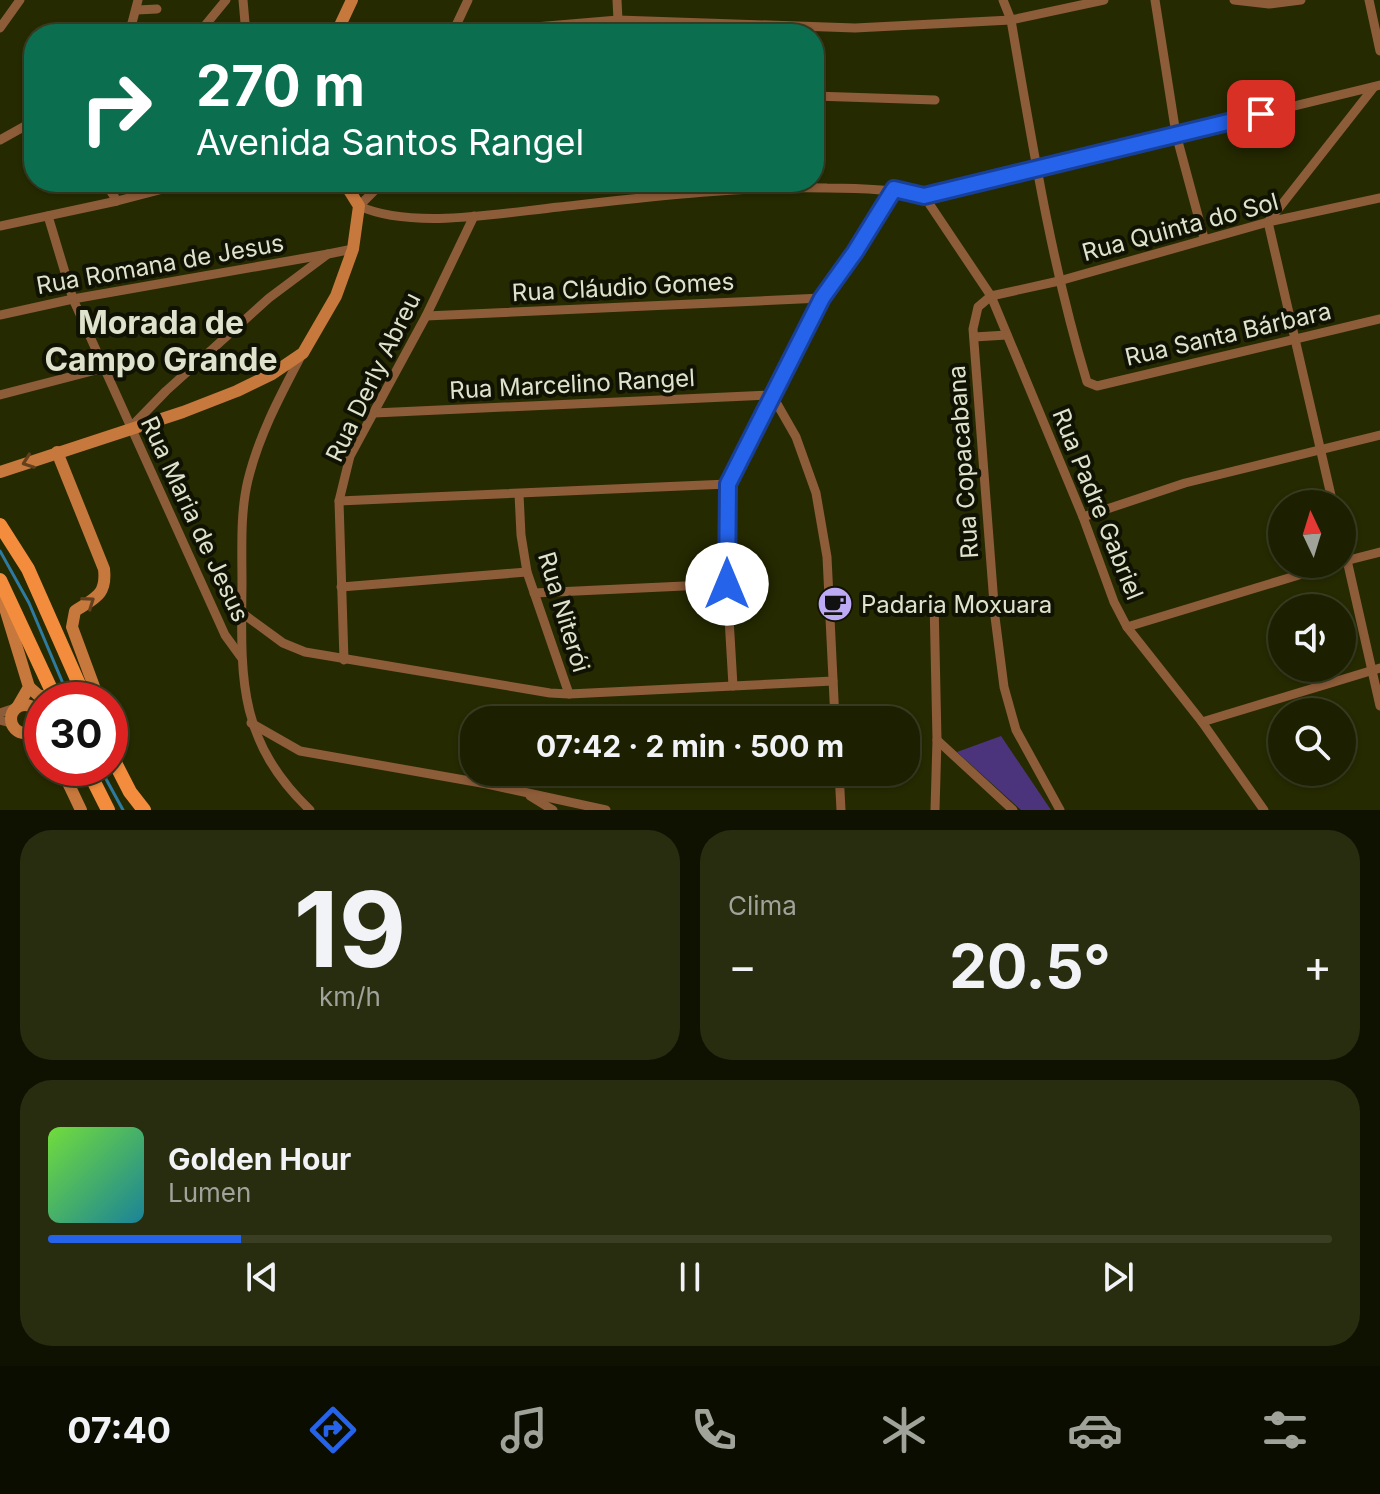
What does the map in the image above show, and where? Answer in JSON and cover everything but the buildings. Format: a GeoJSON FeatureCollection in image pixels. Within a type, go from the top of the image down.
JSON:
{"type":"FeatureCollection","features":[{"type":"Feature","properties":{"kind":"main road"},"geometry":{"type":"LineString","coordinates":[[0,525],[28,569],[64,682]]}},
{"type":"Feature","properties":{"kind":"main road"},"geometry":{"type":"LineString","coordinates":[[0,580],[60,682]]}},
{"type":"Feature","properties":{"kind":"main road"},"geometry":{"type":"LineString","coordinates":[[96,786],[108,810]]}},
{"type":"Feature","properties":{"kind":"main road"},"geometry":{"type":"LineString","coordinates":[[127,786],[144,810]]}},
{"type":"Feature","properties":{"kind":"street"},"geometry":{"type":"LineString","coordinates":[[0,28],[20,0]]}},
{"type":"Feature","properties":{"kind":"street"},"geometry":{"type":"LineString","coordinates":[[206,24],[226,0]]}},
{"type":"Feature","properties":{"kind":"street"},"geometry":{"type":"LineString","coordinates":[[243,0],[245,24]]}},
{"type":"Feature","properties":{"kind":"street"},"geometry":{"type":"LineString","coordinates":[[341,24],[352,0]]}},
{"type":"Feature","properties":{"kind":"street"},"geometry":{"type":"LineString","coordinates":[[457,24],[468,0]]}},
{"type":"Feature","properties":{"kind":"street"},"geometry":{"type":"LineString","coordinates":[[617,0],[618,20]]}},
{"type":"Feature","properties":{"kind":"street"},"geometry":{"type":"LineString","coordinates":[[1003,0],[1011,20],[1059,281]]}},
{"type":"Feature","properties":{"kind":"street"},"geometry":{"type":"LineString","coordinates":[[824,28],[1011,20],[1104,0]]}},
{"type":"Feature","properties":{"kind":"street"},"geometry":{"type":"LineString","coordinates":[[1155,0],[1176,134],[1204,238]]}},
{"type":"Feature","properties":{"kind":"street"},"geometry":{"type":"LineString","coordinates":[[1234,0],[1269,4],[1301,0]]}},
{"type":"Feature","properties":{"kind":"street"},"geometry":{"type":"LineString","coordinates":[[1369,0],[1380,51]]}},
{"type":"Feature","properties":{"kind":"street"},"geometry":{"type":"LineString","coordinates":[[130,24],[137,5],[157,9]]}},
{"type":"Feature","properties":{"kind":"street"},"geometry":{"type":"LineString","coordinates":[[571,24],[618,20],[659,24]]}},
{"type":"Feature","properties":{"kind":"street"},"geometry":{"type":"LineString","coordinates":[[824,188],[894,189],[924,196],[1377,86]]}},
{"type":"Feature","properties":{"kind":"street"},"geometry":{"type":"LineString","coordinates":[[1330,490],[1268,222],[1377,86]]}},
{"type":"Feature","properties":{"kind":"street"},"geometry":{"type":"LineString","coordinates":[[824,96],[935,100]]}},
{"type":"Feature","properties":{"kind":"street"},"geometry":{"type":"LineString","coordinates":[[0,140],[24,127]]}},
{"type":"Feature","properties":{"kind":"street"},"geometry":{"type":"LineString","coordinates":[[733,686],[727,584],[728,484],[822,298],[894,189]]}},
{"type":"Feature","properties":{"kind":"street"},"geometry":{"type":"LineString","coordinates":[[111,192],[117,201]]}},
{"type":"Feature","properties":{"kind":"street"},"geometry":{"type":"LineString","coordinates":[[0,226],[152,192]]}},
{"type":"Feature","properties":{"kind":"street"},"geometry":{"type":"LineString","coordinates":[[350,192],[359,206],[390,217],[474,216],[704,192]]}},
{"type":"Feature","properties":{"kind":"street"},"geometry":{"type":"LineString","coordinates":[[310,810],[268,760],[251,723],[241,657],[243,519],[248,481],[261,436],[336,296],[353,249],[359,206],[373,192]]}},
{"type":"Feature","properties":{"kind":"street","name":"Rua Padre Gabriel"},"geometry":{"type":"LineString","coordinates":[[924,196],[991,296],[1083,517],[1114,602],[1127,627],[1202,722],[1264,810]]}},
{"type":"Feature","properties":{"kind":"street","name":"Rua Quinta do Sol"},"geometry":{"type":"LineString","coordinates":[[991,296],[1059,281],[1204,238],[1380,198]]}},
{"type":"Feature","properties":{"kind":"street","name":"Rua Maria de Jesus"},"geometry":{"type":"LineString","coordinates":[[48,216],[73,299],[225,635],[241,657]]}},
{"type":"Feature","properties":{"kind":"street","name":"Rua Derly Abreu"},"geometry":{"type":"LineString","coordinates":[[344,660],[339,501],[350,456],[426,316],[474,216]]}},
{"type":"Feature","properties":{"kind":"street","name":"Rua Romana de Jesus"},"geometry":{"type":"LineString","coordinates":[[0,315],[353,249]]}},
{"type":"Feature","properties":{"kind":"street"},"geometry":{"type":"LineString","coordinates":[[131,427],[269,298],[328,254]]}},
{"type":"Feature","properties":{"kind":"street","name":"Rua Santa Bárbara"},"geometry":{"type":"LineString","coordinates":[[1059,281],[1087,382],[1097,386],[1380,319]]}},
{"type":"Feature","properties":{"kind":"street","name":"Rua Copacabana"},"geometry":{"type":"LineString","coordinates":[[991,296],[978,307],[974,317],[974,337],[995,617],[1004,687],[1016,730],[1060,810]]}},
{"type":"Feature","properties":{"kind":"street","name":"Rua Cláudio Gomes"},"geometry":{"type":"LineString","coordinates":[[426,316],[822,298]]}},
{"type":"Feature","properties":{"kind":"street","name":"Rua Copacabana"},"geometry":{"type":"LineString","coordinates":[[974,337],[1007,335]]}},
{"type":"Feature","properties":{"kind":"street"},"geometry":{"type":"LineString","coordinates":[[0,472],[183,412],[237,391],[272,374],[303,353]]}},
{"type":"Feature","properties":{"kind":"street"},"geometry":{"type":"LineString","coordinates":[[0,395],[104,368]]}},
{"type":"Feature","properties":{"kind":"street"},"geometry":{"type":"LineString","coordinates":[[772,395],[796,437],[816,493],[827,557],[834,706]]}},
{"type":"Feature","properties":{"kind":"street","name":"Rua Marcelino Rangel"},"geometry":{"type":"LineString","coordinates":[[374,413],[772,395]]}},
{"type":"Feature","properties":{"kind":"street"},"geometry":{"type":"LineString","coordinates":[[1083,517],[1185,483],[1380,435]]}},
{"type":"Feature","properties":{"kind":"street"},"geometry":{"type":"LineString","coordinates":[[57,452],[104,569],[106,583],[99,595],[75,611],[72,627],[92,682]]}},
{"type":"Feature","properties":{"kind":"street"},"geometry":{"type":"LineString","coordinates":[[339,501],[728,484]]}},
{"type":"Feature","properties":{"kind":"street","name":"Rua Niterói"},"geometry":{"type":"LineString","coordinates":[[519,494],[527,572],[569,694]]}},
{"type":"Feature","properties":{"kind":"street"},"geometry":{"type":"LineString","coordinates":[[1356,558],[1380,552]]}},
{"type":"Feature","properties":{"kind":"street"},"geometry":{"type":"LineString","coordinates":[[341,587],[527,572]]}},
{"type":"Feature","properties":{"kind":"street"},"geometry":{"type":"LineString","coordinates":[[1127,627],[1289,578]]}},
{"type":"Feature","properties":{"kind":"street"},"geometry":{"type":"LineString","coordinates":[[1350,578],[1376,669],[1380,706]]}},
{"type":"Feature","properties":{"kind":"street"},"geometry":{"type":"LineString","coordinates":[[534,593],[727,584]]}},
{"type":"Feature","properties":{"kind":"street"},"geometry":{"type":"LineString","coordinates":[[0,592],[27,682]]}},
{"type":"Feature","properties":{"kind":"street"},"geometry":{"type":"LineString","coordinates":[[934,600],[935,810]]}},
{"type":"Feature","properties":{"kind":"street"},"geometry":{"type":"LineString","coordinates":[[242,613],[283,643],[305,652],[569,694],[833,681]]}},
{"type":"Feature","properties":{"kind":"street"},"geometry":{"type":"LineString","coordinates":[[1202,722],[1376,669]]}},
{"type":"Feature","properties":{"kind":"street"},"geometry":{"type":"LineString","coordinates":[[81,682],[87,676],[87,670]]}},
{"type":"Feature","properties":{"kind":"street"},"geometry":{"type":"LineString","coordinates":[[24,695],[6,721],[17,731],[24,732]]}},
{"type":"Feature","properties":{"kind":"street"},"geometry":{"type":"LineString","coordinates":[[0,713],[24,706]]}},
{"type":"Feature","properties":{"kind":"street"},"geometry":{"type":"LineString","coordinates":[[251,723],[300,751],[520,790],[606,810]]}},
{"type":"Feature","properties":{"kind":"street"},"geometry":{"type":"LineString","coordinates":[[937,740],[1013,810]]}},
{"type":"Feature","properties":{"kind":"street"},"geometry":{"type":"LineString","coordinates":[[70,786],[81,810]]}},
{"type":"Feature","properties":{"kind":"street"},"geometry":{"type":"LineString","coordinates":[[840,786],[841,810]]}},
{"type":"Feature","properties":{"kind":"street"},"geometry":{"type":"LineString","coordinates":[[520,790],[553,810]]}},
{"type":"Feature","properties":{"kind":"shaded area"},"geometry":{"type":"Polygon","coordinates":[[[1001,736],[1051,810],[1021,810],[957,752],[1001,736]]]}},
{"type":"Feature","properties":{"kind":"waterway"},"geometry":{"type":"LineString","coordinates":[[0,551],[29,603],[62,682]]}},
{"type":"Feature","properties":{"kind":"waterway"},"geometry":{"type":"LineString","coordinates":[[110,786],[123,810]]}},
{"type":"Feature","properties":{"kind":"place","name":"Padaria Moxuara"},"geometry":{"type":"Point","coordinates":[835,604]}},
{"type":"Feature","properties":{"kind":"district","name":"Morada de Campo Grande"},"geometry":{"type":"Point","coordinates":[161,340]}},
{"type":"Feature","properties":{"kind":"route"},"geometry":{"type":"LineString","coordinates":[[727,584],[728,484],[822,298],[894,189],[924,196],[1261,114]]}}]}
